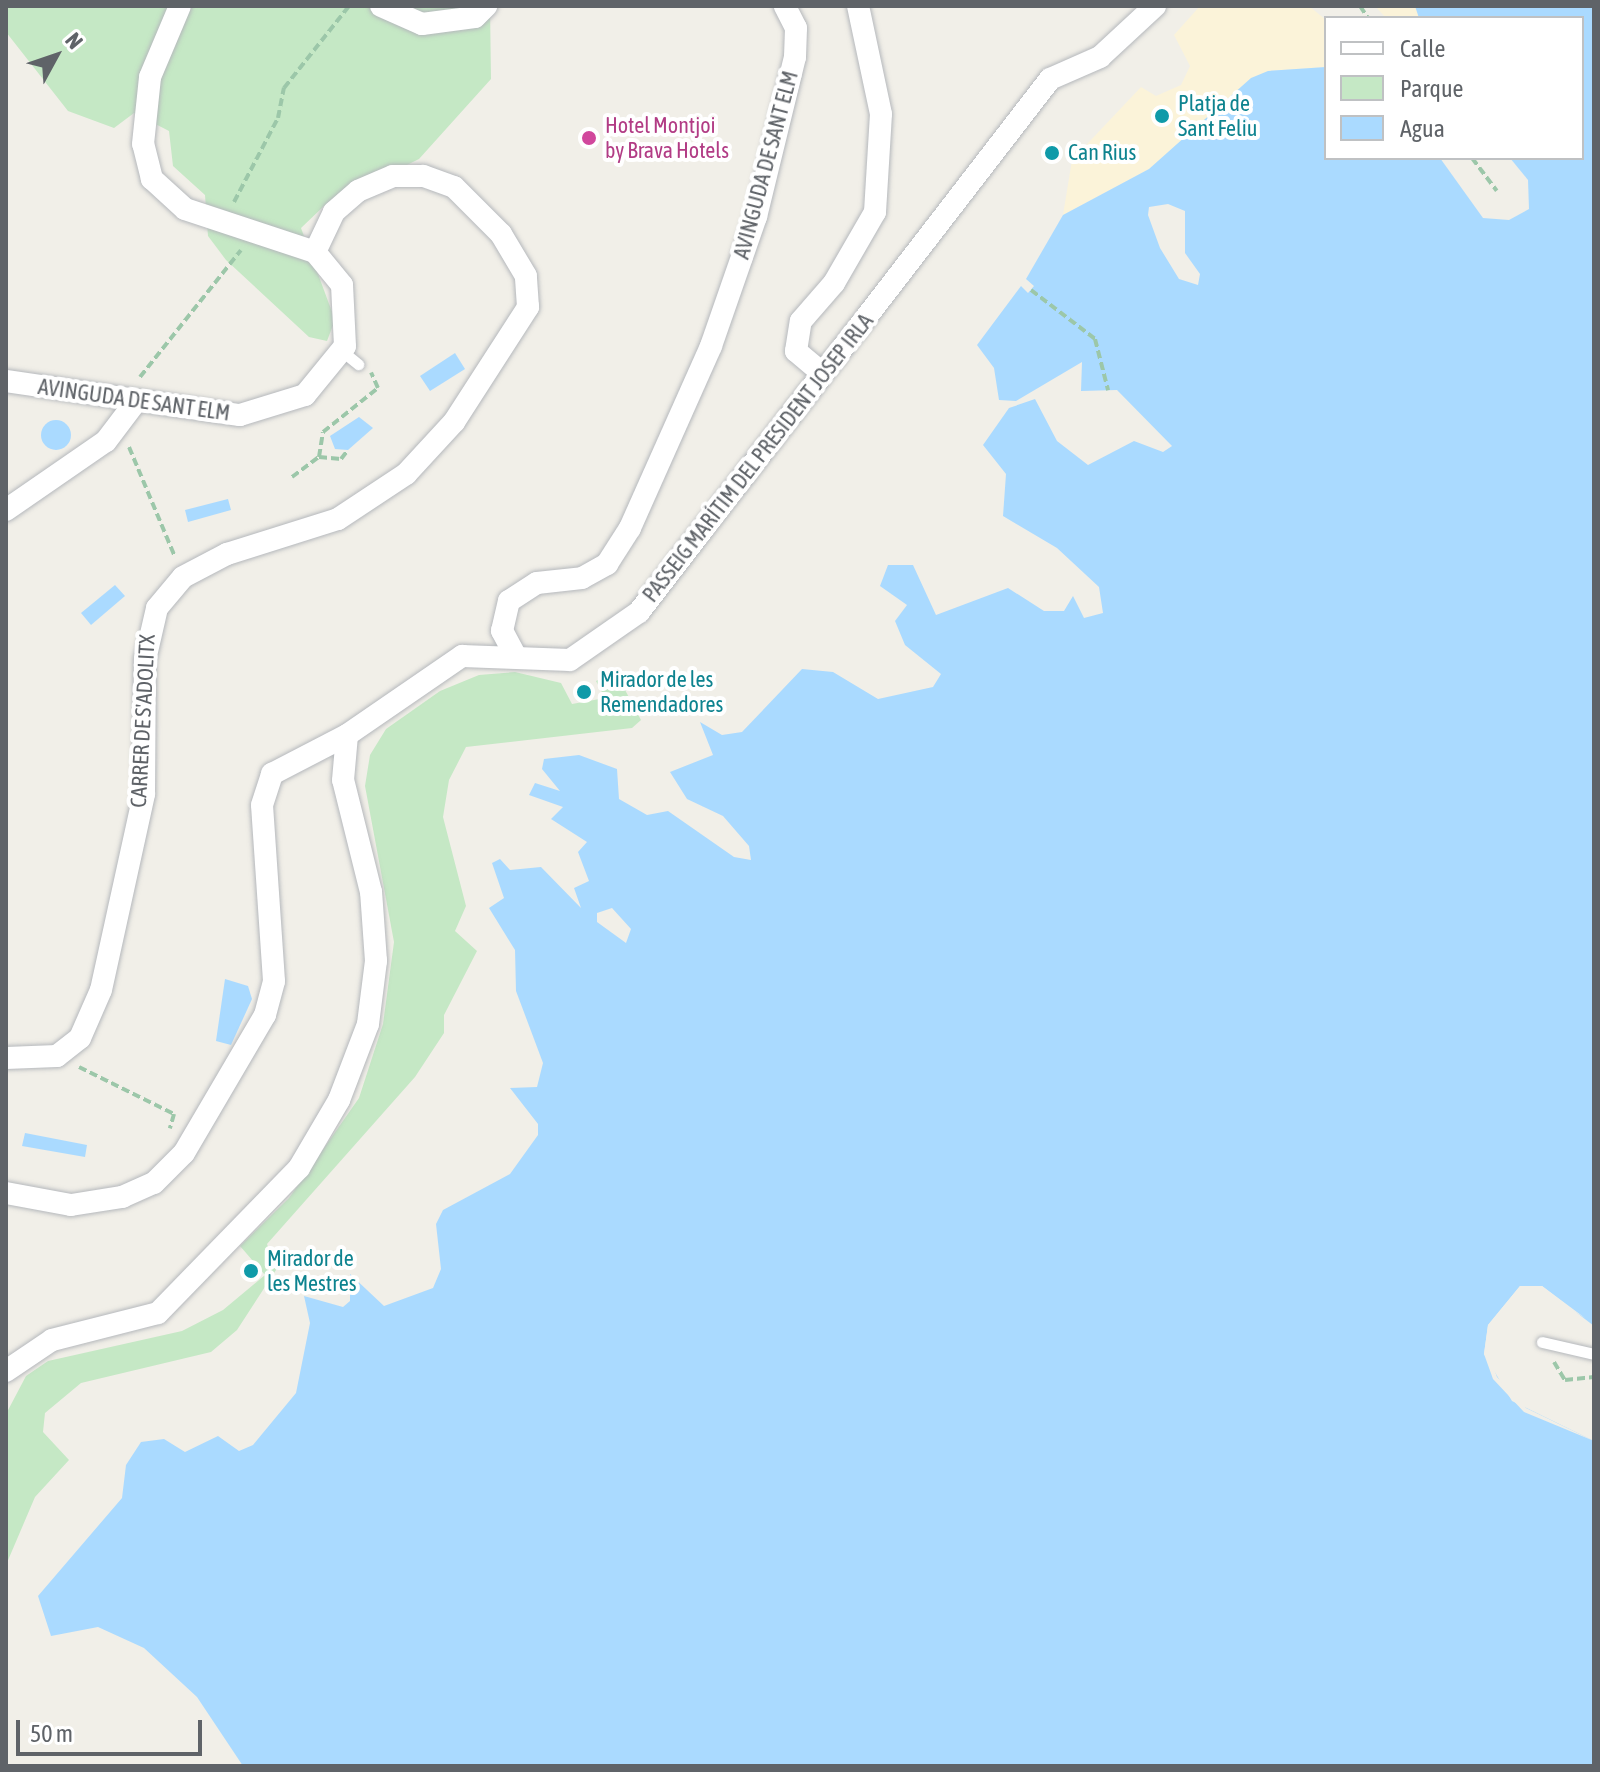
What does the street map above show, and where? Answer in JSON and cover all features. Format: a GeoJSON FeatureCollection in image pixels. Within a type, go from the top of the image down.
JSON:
{"type":"FeatureCollection","features":[{"type":"Feature","properties":{"kind":"street"},"geometry":{"type":"LineString","coordinates":[[180,6],[150,77],[143,144],[152,179],[169,197],[315,252]]}},
{"type":"Feature","properties":{"kind":"street"},"geometry":{"type":"LineString","coordinates":[[381,6],[422,24],[475,17],[486,6]]}},
{"type":"Feature","properties":{"kind":"street","name":"AVINGUDA DE SANT ELM"},"geometry":{"type":"LineString","coordinates":[[516,657],[502,631],[509,601],[537,583],[582,578],[607,564],[630,528],[711,346],[756,217],[795,57],[796,28],[785,6]]}},
{"type":"Feature","properties":{"kind":"street"},"geometry":{"type":"LineString","coordinates":[[822,373],[796,351],[801,321],[834,283],[875,212],[881,114],[858,6]]}},
{"type":"Feature","properties":{"kind":"street","name":"PASSEIG MARÍTIM DEL PRESIDENT JOSEP IRLA"},"geometry":{"type":"LineString","coordinates":[[6,1193],[71,1205],[122,1197],[154,1183],[184,1153],[265,1015],[274,981],[262,805],[272,774],[347,735],[462,656],[570,660],[639,612],[1050,79],[1100,57],[1155,6]]}},
{"type":"Feature","properties":{"kind":"street","name":"CARRER DE S'ADOLITX"},"geometry":{"type":"LineString","coordinates":[[57,1056],[80,1038],[101,990],[144,794],[148,625],[183,577],[227,554],[338,519],[406,474],[454,422],[528,307],[526,276],[501,234],[454,187],[423,176],[393,176],[358,191],[334,212],[315,252]]}},
{"type":"Feature","properties":{"kind":"street","name":"AVINGUDA DE SANT ELM"},"geometry":{"type":"LineString","coordinates":[[6,381],[240,415],[278,407],[305,395],[350,358],[350,325],[342,285],[315,252]]}},
{"type":"Feature","properties":{"kind":"street"},"geometry":{"type":"LineString","coordinates":[[6,510],[119,424],[137,400]]}},
{"type":"Feature","properties":{"kind":"street"},"geometry":{"type":"LineString","coordinates":[[6,1371],[52,1340],[158,1313],[299,1168],[339,1100],[368,1024],[376,961],[371,892],[343,780],[347,735]]}},
{"type":"Feature","properties":{"kind":"street"},"geometry":{"type":"LineString","coordinates":[[6,1058],[57,1056]]}},
{"type":"Feature","properties":{"kind":"lane"},"geometry":{"type":"LineString","coordinates":[[1542,1342],[1594,1354]]}},
{"type":"Feature","properties":{"kind":"path"},"geometry":{"type":"LineString","coordinates":[[236,224],[234,202],[278,118],[284,88],[349,6]]}},
{"type":"Feature","properties":{"kind":"path"},"geometry":{"type":"LineString","coordinates":[[1474,160],[1497,191]]}},
{"type":"Feature","properties":{"kind":"path"},"geometry":{"type":"LineString","coordinates":[[137,400],[141,375],[206,286],[259,231]]}},
{"type":"Feature","properties":{"kind":"path"},"geometry":{"type":"LineString","coordinates":[[1031,290],[1095,339],[1108,390]]}},
{"type":"Feature","properties":{"kind":"path"},"geometry":{"type":"LineString","coordinates":[[319,457],[323,432],[371,395]]}},
{"type":"Feature","properties":{"kind":"path"},"geometry":{"type":"LineString","coordinates":[[119,424],[183,577]]}},
{"type":"Feature","properties":{"kind":"path"},"geometry":{"type":"LineString","coordinates":[[292,477],[319,457],[341,459],[348,450]]}},
{"type":"Feature","properties":{"kind":"path"},"geometry":{"type":"LineString","coordinates":[[57,1056],[174,1114],[169,1132],[184,1153]]}},
{"type":"Feature","properties":{"kind":"green space"},"geometry":{"type":"Polygon","coordinates":[[[6,6],[490,6],[491,79],[419,159],[324,206],[301,228],[335,320],[327,341],[309,337],[226,260],[208,236],[205,195],[173,166],[169,131],[134,113],[114,128],[68,111],[6,32],[6,6]]]}},
{"type":"Feature","properties":{"kind":"green space"},"geometry":{"type":"Polygon","coordinates":[[[615,671],[641,720],[632,728],[466,747],[449,780],[443,817],[466,906],[455,931],[477,951],[444,1015],[444,1033],[415,1077],[267,1244],[276,1270],[237,1330],[211,1352],[81,1383],[45,1413],[43,1432],[69,1460],[35,1497],[6,1565],[6,1414],[26,1376],[48,1361],[182,1331],[223,1310],[265,1275],[240,1246],[289,1198],[359,1098],[383,1024],[394,942],[365,786],[370,755],[386,729],[440,691],[479,675],[515,672],[561,683],[572,704],[605,698],[596,681],[615,671]]]}},
{"type":"Feature","properties":{"kind":"sand","name":"Platja de Sant Feliu"},"geometry":{"type":"Polygon","coordinates":[[[1200,6],[1309,6],[1324,18],[1324,67],[1268,71],[1149,169],[1063,215],[1072,160],[1141,87],[1156,96],[1181,85],[1190,66],[1174,35],[1200,6]]]}},
{"type":"Feature","properties":{"kind":"sand"},"geometry":{"type":"Polygon","coordinates":[[[1375,6],[1415,6],[1418,16],[1384,16],[1375,6]]]}},
{"type":"Feature","properties":{"kind":"water"},"geometry":{"type":"Polygon","coordinates":[[[1415,6],[1594,6],[1594,1326],[1542,1286],[1520,1286],[1488,1325],[1484,1354],[1512,1401],[1594,1441],[1594,1766],[243,1766],[197,1697],[144,1648],[98,1627],[51,1636],[38,1596],[122,1498],[126,1465],[141,1442],[164,1439],[185,1452],[218,1436],[239,1451],[253,1445],[296,1393],[310,1323],[304,1296],[343,1307],[350,1301],[350,1274],[384,1306],[433,1288],[441,1269],[436,1224],[443,1210],[510,1174],[538,1135],[538,1124],[510,1088],[537,1087],[543,1063],[516,991],[515,950],[489,908],[504,898],[492,863],[500,859],[510,870],[541,867],[581,908],[574,888],[589,881],[578,852],[587,842],[551,819],[563,807],[529,795],[535,783],[560,791],[542,769],[544,759],[579,755],[617,769],[619,799],[647,815],[668,811],[734,857],[751,860],[749,846],[723,816],[687,799],[670,772],[713,755],[700,722],[722,735],[742,732],[802,669],[833,672],[878,699],[933,687],[941,674],[905,645],[895,621],[907,605],[880,586],[888,565],[913,565],[936,615],[1008,588],[1044,611],[1064,611],[1073,596],[1084,618],[1103,613],[1099,587],[1057,548],[1003,516],[1006,474],[983,445],[1009,408],[1035,399],[1057,441],[1088,465],[1134,441],[1163,452],[1172,446],[1117,390],[1081,391],[1082,362],[1016,401],[999,400],[994,368],[977,345],[1021,286],[1028,293],[1034,286],[1026,279],[1063,215],[1149,169],[1251,78],[1268,71],[1324,67],[1324,160],[1584,160],[1584,16],[1418,16],[1415,6]],[[1168,204],[1149,207],[1148,215],[1160,248],[1179,279],[1198,285],[1200,274],[1185,253],[1185,211],[1168,204]],[[612,908],[597,913],[597,922],[626,943],[631,929],[612,908]]]}},
{"type":"Feature","properties":{"kind":"water"},"geometry":{"type":"Polygon","coordinates":[[[455,353],[465,369],[430,391],[420,376],[455,353]]]}},
{"type":"Feature","properties":{"kind":"water"},"geometry":{"type":"Polygon","coordinates":[[[359,417],[373,428],[348,450],[335,449],[330,436],[359,417]]]}},
{"type":"Feature","properties":{"kind":"water"},"geometry":{"type":"Polygon","coordinates":[[[56,420],[67,424],[71,435],[67,446],[56,450],[45,446],[41,435],[45,424],[56,420]]]}},
{"type":"Feature","properties":{"kind":"water"},"geometry":{"type":"Polygon","coordinates":[[[228,499],[231,510],[188,522],[185,510],[228,499]]]}},
{"type":"Feature","properties":{"kind":"water"},"geometry":{"type":"Polygon","coordinates":[[[115,585],[125,596],[91,625],[81,613],[115,585]]]}},
{"type":"Feature","properties":{"kind":"water"},"geometry":{"type":"Polygon","coordinates":[[[225,979],[248,986],[252,999],[231,1045],[216,1041],[225,979]]]}},
{"type":"Feature","properties":{"kind":"water"},"geometry":{"type":"Polygon","coordinates":[[[25,1133],[87,1145],[85,1157],[22,1146],[25,1133]]]}},
{"type":"Feature","properties":{"kind":"pier"},"geometry":{"type":"Polygon","coordinates":[[[1441,160],[1512,160],[1528,180],[1529,209],[1509,220],[1483,218],[1441,160]]]}},
{"type":"Feature","properties":{"kind":"pier"},"geometry":{"type":"Polygon","coordinates":[[[1520,1286],[1542,1286],[1585,1318],[1540,1290],[1522,1290],[1491,1326],[1488,1353],[1497,1377],[1526,1408],[1594,1441],[1524,1412],[1493,1379],[1484,1354],[1488,1325],[1520,1286]]]}},
{"type":"Feature","properties":{"kind":"place","name":"Platja de Sant Feliu"},"geometry":{"type":"Point","coordinates":[1162,116]}},
{"type":"Feature","properties":{"kind":"place","name":"Hotel Montjoi by Brava Hotels"},"geometry":{"type":"Point","coordinates":[589,138]}},
{"type":"Feature","properties":{"kind":"place","name":"Can Rius"},"geometry":{"type":"Point","coordinates":[1052,153]}},
{"type":"Feature","properties":{"kind":"place","name":"Mirador de les Remendadores"},"geometry":{"type":"Point","coordinates":[584,692]}},
{"type":"Feature","properties":{"kind":"place","name":"Mirador de les Mestres"},"geometry":{"type":"Point","coordinates":[251,1271]}}]}
